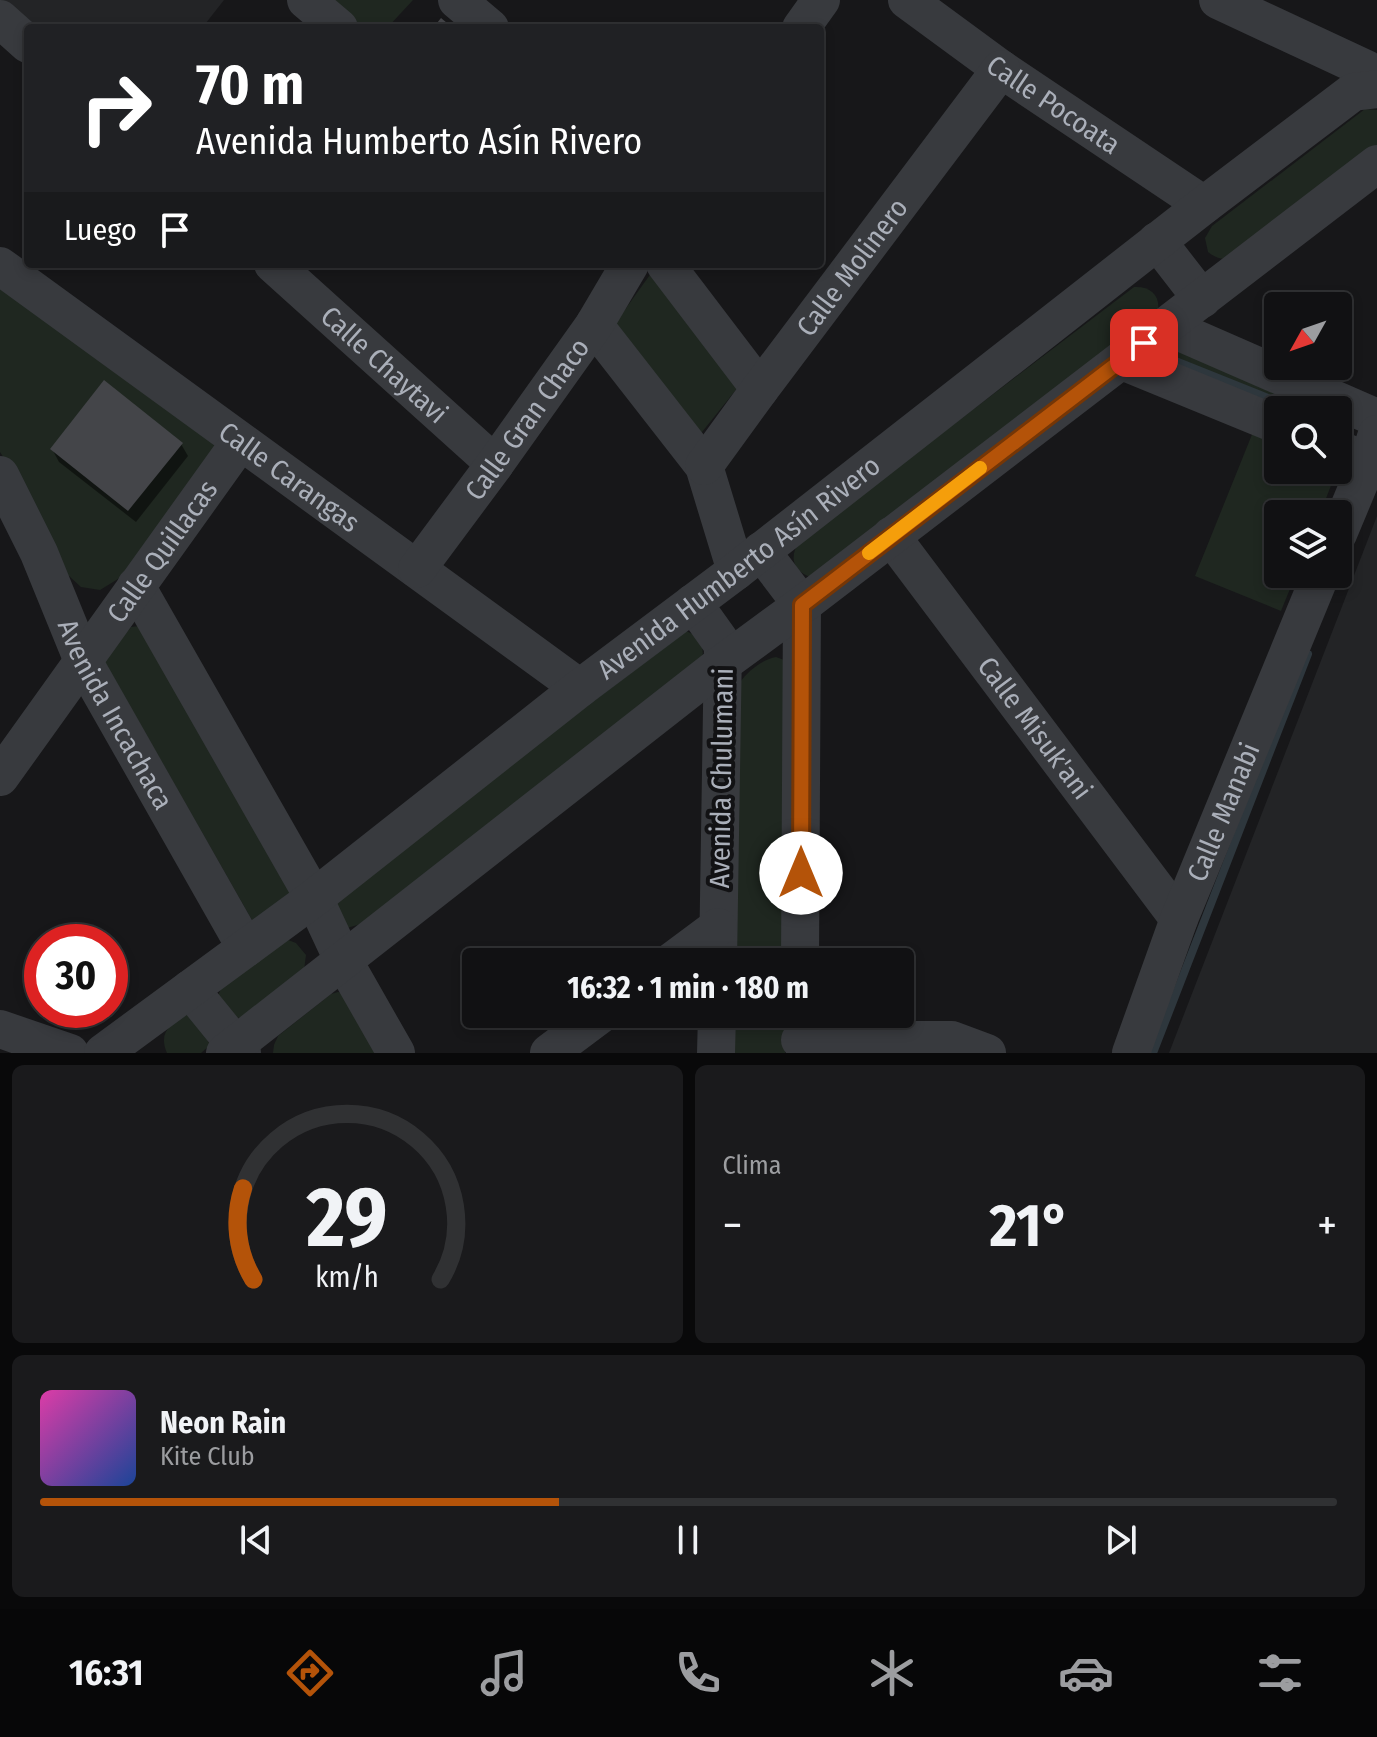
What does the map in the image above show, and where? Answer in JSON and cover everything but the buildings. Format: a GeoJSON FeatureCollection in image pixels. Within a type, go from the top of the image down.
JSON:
{"type":"FeatureCollection","features":[{"type":"Feature","properties":{"kind":"street"},"geometry":{"type":"LineString","coordinates":[[306,0],[334,24]]}},
{"type":"Feature","properties":{"kind":"street"},"geometry":{"type":"LineString","coordinates":[[457,0],[485,24]]}},
{"type":"Feature","properties":{"kind":"street"},"geometry":{"type":"LineString","coordinates":[[804,24],[821,0]]}},
{"type":"Feature","properties":{"kind":"street","name":"Calle Pocoata"},"geometry":{"type":"LineString","coordinates":[[907,0],[1001,69],[1204,205]]}},
{"type":"Feature","properties":{"kind":"street"},"geometry":{"type":"LineString","coordinates":[[1218,0],[1366,69],[1377,78]]}},
{"type":"Feature","properties":{"kind":"street"},"geometry":{"type":"LineString","coordinates":[[0,19],[24,40]]}},
{"type":"Feature","properties":{"kind":"street","name":"Calle Molinero"},"geometry":{"type":"LineString","coordinates":[[704,466],[1001,69]]}},
{"type":"Feature","properties":{"kind":"street","name":"Avenida Humberto Asín Rivero"},"geometry":{"type":"LineString","coordinates":[[116,1049],[1204,205],[1353,92],[1377,89]]}},
{"type":"Feature","properties":{"kind":"street"},"geometry":{"type":"LineString","coordinates":[[190,989],[234,1050],[343,960],[723,663],[1377,164]]}},
{"type":"Feature","properties":{"kind":"street"},"geometry":{"type":"LineString","coordinates":[[1157,241],[1202,299]]}},
{"type":"Feature","properties":{"kind":"street","name":"Calle Carangas"},"geometry":{"type":"LineString","coordinates":[[0,266],[580,688]]}},
{"type":"Feature","properties":{"kind":"street","name":"Calle Chaytavi"},"geometry":{"type":"LineString","coordinates":[[277,268],[495,464]]}},
{"type":"Feature","properties":{"kind":"street","name":"Calle Gran Chaco"},"geometry":{"type":"LineString","coordinates":[[417,569],[594,325],[628,268]]}},
{"type":"Feature","properties":{"kind":"street"},"geometry":{"type":"LineString","coordinates":[[668,268],[760,389]]}},
{"type":"Feature","properties":{"kind":"street"},"geometry":{"type":"LineString","coordinates":[[594,325],[704,466],[748,561],[802,605]]}},
{"type":"Feature","properties":{"kind":"street"},"geometry":{"type":"LineString","coordinates":[[1166,326],[1377,418]]}},
{"type":"Feature","properties":{"kind":"street"},"geometry":{"type":"LineString","coordinates":[[1122,361],[1264,419]]}},
{"type":"Feature","properties":{"kind":"street","name":"Calle Quillacas"},"geometry":{"type":"LineString","coordinates":[[0,777],[240,442]]}},
{"type":"Feature","properties":{"kind":"street"},"geometry":{"type":"LineString","coordinates":[[1347,500],[1361,448]]}},
{"type":"Feature","properties":{"kind":"street","name":"Avenida Incachaca"},"geometry":{"type":"LineString","coordinates":[[0,475],[39,553],[83,661],[246,948]]}},
{"type":"Feature","properties":{"kind":"street","name":"Calle Misuk'ani"},"geometry":{"type":"LineString","coordinates":[[891,536],[1179,919]]}},
{"type":"Feature","properties":{"kind":"street"},"geometry":{"type":"LineString","coordinates":[[136,586],[314,898],[343,960],[396,1053]]}},
{"type":"Feature","properties":{"kind":"street","name":"Calle Manabi"},"geometry":{"type":"LineString","coordinates":[[1131,1053],[1179,919],[1315,588]]}},
{"type":"Feature","properties":{"kind":"street","name":"Avenida Chulumani"},"geometry":{"type":"LineString","coordinates":[[693,603],[723,645],[718,944]]}},
{"type":"Feature","properties":{"kind":"street"},"geometry":{"type":"LineString","coordinates":[[800,948],[802,605]]}},
{"type":"Feature","properties":{"kind":"street"},"geometry":{"type":"LineString","coordinates":[[549,1053],[582,1028]]}},
{"type":"Feature","properties":{"kind":"street"},"geometry":{"type":"LineString","coordinates":[[716,1053],[717,1028]]}},
{"type":"Feature","properties":{"kind":"street"},"geometry":{"type":"LineString","coordinates":[[0,1029],[70,1053]]}},
{"type":"Feature","properties":{"kind":"street"},"geometry":{"type":"LineString","coordinates":[[800,1036],[952,1040],[987,1053]]}},
{"type":"Feature","properties":{"kind":"shaded area"},"geometry":{"type":"Polygon","coordinates":[[[0,0],[224,0],[205,24],[27,24],[0,0]]]}},
{"type":"Feature","properties":{"kind":"shaded area"},"geometry":{"type":"Polygon","coordinates":[[[330,0],[413,0],[391,24],[356,24],[330,0]]]}},
{"type":"Feature","properties":{"kind":"shaded area"},"geometry":{"type":"Polygon","coordinates":[[[1365,109],[1377,110],[1377,145],[1235,256],[1221,258],[1208,252],[1205,238],[1212,226],[1365,109]]]}},
{"type":"Feature","properties":{"kind":"shaded area"},"geometry":{"type":"Polygon","coordinates":[[[652,272],[743,381],[698,437],[611,329],[652,272]]]}},
{"type":"Feature","properties":{"kind":"shaded area"},"geometry":{"type":"Polygon","coordinates":[[[0,282],[213,441],[215,450],[126,574],[100,590],[81,587],[68,575],[0,452],[0,282]]]}},
{"type":"Feature","properties":{"kind":"shaded area"},"geometry":{"type":"Polygon","coordinates":[[[1134,287],[1146,288],[1154,294],[1158,303],[1157,315],[810,577],[796,567],[794,553],[799,542],[1134,287]]]}},
{"type":"Feature","properties":{"kind":"shaded area"},"geometry":{"type":"Polygon","coordinates":[[[1177,348],[1294,396],[1264,396],[1264,404],[1158,362],[1177,348]]]}},
{"type":"Feature","properties":{"kind":"shaded area"},"geometry":{"type":"Polygon","coordinates":[[[1253,432],[1264,436],[1264,484],[1332,484],[1325,500],[1264,500],[1264,588],[1290,588],[1281,611],[1195,576],[1253,432]]]}},
{"type":"Feature","properties":{"kind":"shaded area"},"geometry":{"type":"Polygon","coordinates":[[[1377,516],[1377,1053],[1169,1053],[1349,588],[1352,588],[1377,516]]]}},
{"type":"Feature","properties":{"kind":"shaded area"},"geometry":{"type":"Polygon","coordinates":[[[139,626],[292,895],[253,922],[103,659],[131,627],[139,626]]]}},
{"type":"Feature","properties":{"kind":"shaded area"},"geometry":{"type":"Polygon","coordinates":[[[686,631],[700,642],[702,659],[361,924],[347,928],[332,900],[686,631]]]}},
{"type":"Feature","properties":{"kind":"shaded area"},"geometry":{"type":"Polygon","coordinates":[[[776,657],[784,660],[787,948],[734,948],[740,682],[766,660],[776,657]]]}},
{"type":"Feature","properties":{"kind":"shaded area"},"geometry":{"type":"Polygon","coordinates":[[[288,940],[296,943],[306,955],[304,970],[245,1017],[237,1018],[218,996],[221,988],[288,940]]]}},
{"type":"Feature","properties":{"kind":"shaded area"},"geometry":{"type":"Polygon","coordinates":[[[343,993],[380,1053],[273,1053],[278,1036],[331,994],[343,993]]]}},
{"type":"Feature","properties":{"kind":"shaded area"},"geometry":{"type":"Polygon","coordinates":[[[194,1009],[210,1045],[201,1053],[167,1053],[164,1044],[166,1031],[194,1009]]]}},
{"type":"Feature","properties":{"kind":"shaded area"},"geometry":{"type":"Polygon","coordinates":[[[732,1028],[786,1028],[785,1053],[732,1053],[732,1028]]]}},
{"type":"Feature","properties":{"kind":"waterway"},"geometry":{"type":"LineString","coordinates":[[1173,360],[1264,396]]}},
{"type":"Feature","properties":{"kind":"waterway"},"geometry":{"type":"LineString","coordinates":[[1153,1053],[1308,654]]}},
{"type":"Feature","properties":{"kind":"slow traffic"},"geometry":{"type":"LineString","coordinates":[[869,553],[980,468]]}},
{"type":"Feature","properties":{"kind":"route"},"geometry":{"type":"LineString","coordinates":[[801,873],[802,605],[1144,343]]}}]}
